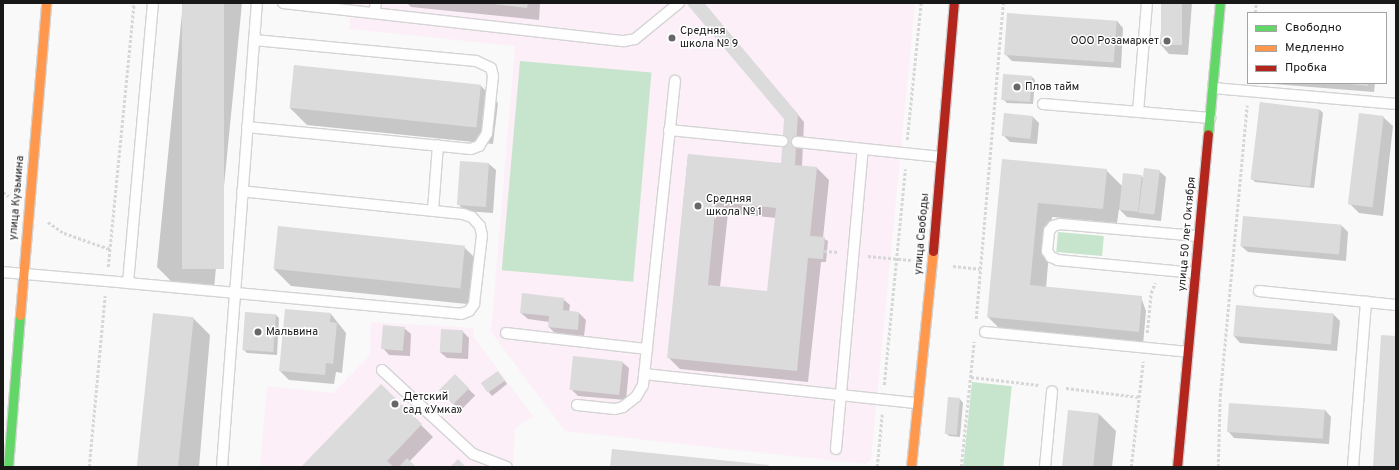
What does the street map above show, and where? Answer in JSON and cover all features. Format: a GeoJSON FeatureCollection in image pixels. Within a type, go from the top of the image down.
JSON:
{"type":"FeatureCollection","features":[{"type":"Feature","properties":{"kind":"street","name":"улица Кузьмина"},"geometry":{"type":"LineString","coordinates":[[8,467],[46,3]]}},
{"type":"Feature","properties":{"kind":"street","name":"улица Свободы"},"geometry":{"type":"LineString","coordinates":[[911,467],[932,263],[954,3]]}},
{"type":"Feature","properties":{"kind":"street","name":"улица 50 лет Октября"},"geometry":{"type":"LineString","coordinates":[[1177,467],[1220,3]]}},
{"type":"Feature","properties":{"kind":"lane"},"geometry":{"type":"LineString","coordinates":[[128,283],[152,3]]}},
{"type":"Feature","properties":{"kind":"lane"},"geometry":{"type":"LineString","coordinates":[[222,467],[257,3]]}},
{"type":"Feature","properties":{"kind":"lane"},"geometry":{"type":"LineString","coordinates":[[283,3],[375,8],[624,41],[635,39],[679,3]]}},
{"type":"Feature","properties":{"kind":"lane"},"geometry":{"type":"LineString","coordinates":[[1138,112],[1147,3]]}},
{"type":"Feature","properties":{"kind":"lane"},"geometry":{"type":"LineString","coordinates":[[247,127],[471,148],[484,140],[487,133],[493,76],[491,68],[485,63],[254,40]]}},
{"type":"Feature","properties":{"kind":"lane"},"geometry":{"type":"LineString","coordinates":[[577,405],[615,409],[623,407],[639,392],[644,374],[647,349],[675,81]]}},
{"type":"Feature","properties":{"kind":"lane"},"geometry":{"type":"LineString","coordinates":[[1213,88],[1396,104]]}},
{"type":"Feature","properties":{"kind":"lane"},"geometry":{"type":"LineString","coordinates":[[1042,104],[1210,118]]}},
{"type":"Feature","properties":{"kind":"lane"},"geometry":{"type":"LineString","coordinates":[[669,130],[782,141]]}},
{"type":"Feature","properties":{"kind":"lane"},"geometry":{"type":"LineString","coordinates":[[797,142],[941,157]]}},
{"type":"Feature","properties":{"kind":"lane"},"geometry":{"type":"LineString","coordinates":[[433,210],[438,145]]}},
{"type":"Feature","properties":{"kind":"lane"},"geometry":{"type":"LineString","coordinates":[[836,449],[863,149]]}},
{"type":"Feature","properties":{"kind":"lane"},"geometry":{"type":"LineString","coordinates":[[3,272],[461,314],[469,311],[477,298],[482,235],[480,226],[472,217],[463,214],[433,210],[242,191]]}},
{"type":"Feature","properties":{"kind":"lane"},"geometry":{"type":"LineString","coordinates":[[1195,273],[1058,260],[1051,257],[1047,251],[1049,231],[1053,226],[1060,224],[1198,236]]}},
{"type":"Feature","properties":{"kind":"lane"},"geometry":{"type":"LineString","coordinates":[[1260,291],[1396,305]]}},
{"type":"Feature","properties":{"kind":"lane"},"geometry":{"type":"LineString","coordinates":[[1353,467],[1366,302]]}},
{"type":"Feature","properties":{"kind":"lane"},"geometry":{"type":"LineString","coordinates":[[985,332],[1188,352]]}},
{"type":"Feature","properties":{"kind":"lane"},"geometry":{"type":"LineString","coordinates":[[506,333],[647,349]]}},
{"type":"Feature","properties":{"kind":"lane"},"geometry":{"type":"LineString","coordinates":[[382,370],[473,454],[507,467]]}},
{"type":"Feature","properties":{"kind":"lane"},"geometry":{"type":"LineString","coordinates":[[644,374],[917,403]]}},
{"type":"Feature","properties":{"kind":"lane"},"geometry":{"type":"LineString","coordinates":[[1045,467],[1052,391]]}},
{"type":"Feature","properties":{"kind":"path"},"geometry":{"type":"LineString","coordinates":[[89,467],[134,3]]}},
{"type":"Feature","properties":{"kind":"path"},"geometry":{"type":"LineString","coordinates":[[877,467],[921,3]]}},
{"type":"Feature","properties":{"kind":"path"},"geometry":{"type":"LineString","coordinates":[[975,323],[1003,3]]}},
{"type":"Feature","properties":{"kind":"path"},"geometry":{"type":"LineString","coordinates":[[1218,467],[1220,396],[1249,91]]}},
{"type":"Feature","properties":{"kind":"path"},"geometry":{"type":"LineString","coordinates":[[3,192],[64,233],[110,249]]}},
{"type":"Feature","properties":{"kind":"path"},"geometry":{"type":"LineString","coordinates":[[824,251],[980,269]]}},
{"type":"Feature","properties":{"kind":"path"},"geometry":{"type":"LineString","coordinates":[[1131,467],[1151,293],[1159,269]]}},
{"type":"Feature","properties":{"kind":"path"},"geometry":{"type":"LineString","coordinates":[[961,467],[974,338]]}},
{"type":"Feature","properties":{"kind":"shaded area","name":"Средняя школа № 1"},"geometry":{"type":"Polygon","coordinates":[[[352,3],[915,3],[871,460],[865,464],[565,431],[491,332],[515,46],[349,29],[352,3]]]}},
{"type":"Feature","properties":{"kind":"shaded area","name":"Детский сад «Умка»"},"geometry":{"type":"Polygon","coordinates":[[[371,322],[474,328],[473,336],[533,416],[515,429],[513,467],[260,467],[267,386],[333,393],[370,355],[371,322]]]}},
{"type":"Feature","properties":{"kind":"green space"},"geometry":{"type":"Polygon","coordinates":[[[520,61],[651,73],[633,282],[502,270],[520,61]]]}},
{"type":"Feature","properties":{"kind":"green space"},"geometry":{"type":"Polygon","coordinates":[[[1058,232],[1104,236],[1102,256],[1056,252],[1058,232]]]}},
{"type":"Feature","properties":{"kind":"green space"},"geometry":{"type":"Polygon","coordinates":[[[972,382],[1012,386],[1003,467],[963,467],[972,382]]]}},
{"type":"Feature","properties":{"kind":"building"},"geometry":{"type":"Polygon","coordinates":[[[182,3],[224,3],[224,269],[182,269],[182,3]]]}},
{"type":"Feature","properties":{"kind":"building"},"geometry":{"type":"Polygon","coordinates":[[[485,3],[528,3],[527,8],[485,3]]]}},
{"type":"Feature","properties":{"kind":"building"},"geometry":{"type":"Polygon","coordinates":[[[686,3],[704,3],[798,114],[795,165],[817,167],[810,236],[825,237],[823,259],[808,258],[797,371],[667,358],[688,154],[781,163],[784,119],[686,3]],[[716,202],[708,285],[767,291],[776,208],[716,202]]]}},
{"type":"Feature","properties":{"kind":"building"},"geometry":{"type":"Polygon","coordinates":[[[1161,3],[1182,3],[1182,45],[1161,45],[1161,3]]]}},
{"type":"Feature","properties":{"kind":"building"},"geometry":{"type":"Polygon","coordinates":[[[1007,13],[1117,21],[1114,63],[1004,55],[1007,13]]]}},
{"type":"Feature","properties":{"kind":"building"},"geometry":{"type":"Polygon","coordinates":[[[294,65],[481,85],[476,127],[290,108],[294,65]]]}},
{"type":"Feature","properties":{"kind":"building"},"geometry":{"type":"Polygon","coordinates":[[[1003,74],[1032,76],[1030,102],[1001,100],[1003,74]]]}},
{"type":"Feature","properties":{"kind":"building"},"geometry":{"type":"Polygon","coordinates":[[[1351,84],[1368,84],[1368,86],[1351,84]]]}},
{"type":"Feature","properties":{"kind":"building"},"geometry":{"type":"Polygon","coordinates":[[[1260,102],[1320,109],[1310,187],[1250,179],[1260,102]]]}},
{"type":"Feature","properties":{"kind":"building"},"geometry":{"type":"Polygon","coordinates":[[[1004,113],[1033,116],[1030,139],[1002,136],[1004,113]]]}},
{"type":"Feature","properties":{"kind":"building"},"geometry":{"type":"Polygon","coordinates":[[[1359,113],[1384,116],[1373,207],[1348,204],[1359,113]]]}},
{"type":"Feature","properties":{"kind":"building"},"geometry":{"type":"Polygon","coordinates":[[[1002,159],[1107,169],[1103,209],[1038,203],[1030,285],[1142,296],[1139,332],[987,317],[1002,159]]]}},
{"type":"Feature","properties":{"kind":"building"},"geometry":{"type":"Polygon","coordinates":[[[460,161],[489,163],[486,207],[457,205],[460,161]]]}},
{"type":"Feature","properties":{"kind":"building"},"geometry":{"type":"Polygon","coordinates":[[[1144,168],[1160,170],[1154,215],[1139,213],[1144,168]]]}},
{"type":"Feature","properties":{"kind":"building"},"geometry":{"type":"Polygon","coordinates":[[[1123,173],[1142,175],[1138,212],[1119,210],[1123,173]]]}},
{"type":"Feature","properties":{"kind":"building"},"geometry":{"type":"Polygon","coordinates":[[[1243,216],[1342,225],[1339,255],[1240,246],[1243,216]]]}},
{"type":"Feature","properties":{"kind":"building"},"geometry":{"type":"Polygon","coordinates":[[[278,226],[465,246],[460,288],[274,269],[278,226]]]}},
{"type":"Feature","properties":{"kind":"building"},"geometry":{"type":"Polygon","coordinates":[[[522,293],[564,298],[563,310],[579,312],[578,330],[548,327],[549,316],[520,313],[522,293]]]}},
{"type":"Feature","properties":{"kind":"building"},"geometry":{"type":"Polygon","coordinates":[[[1236,305],[1334,314],[1331,344],[1233,336],[1236,305]]]}},
{"type":"Feature","properties":{"kind":"building"},"geometry":{"type":"Polygon","coordinates":[[[285,309],[331,313],[330,322],[337,323],[333,364],[326,363],[325,375],[279,371],[285,309]]]}},
{"type":"Feature","properties":{"kind":"building"},"geometry":{"type":"Polygon","coordinates":[[[245,312],[276,314],[273,352],[242,350],[245,312]]]}},
{"type":"Feature","properties":{"kind":"building"},"geometry":{"type":"Polygon","coordinates":[[[153,313],[194,317],[178,467],[137,467],[153,313]]]}},
{"type":"Feature","properties":{"kind":"building"},"geometry":{"type":"Polygon","coordinates":[[[383,325],[405,327],[403,351],[381,349],[383,325]]]}},
{"type":"Feature","properties":{"kind":"building"},"geometry":{"type":"Polygon","coordinates":[[[441,329],[463,330],[462,353],[440,352],[441,329]]]}},
{"type":"Feature","properties":{"kind":"building"},"geometry":{"type":"Polygon","coordinates":[[[1381,335],[1396,336],[1396,467],[1373,467],[1381,335]]]}},
{"type":"Feature","properties":{"kind":"building"},"geometry":{"type":"Polygon","coordinates":[[[573,356],[623,361],[619,395],[569,390],[573,356]]]}},
{"type":"Feature","properties":{"kind":"building"},"geometry":{"type":"Polygon","coordinates":[[[498,371],[505,381],[488,393],[481,383],[498,371]]]}},
{"type":"Feature","properties":{"kind":"building"},"geometry":{"type":"Polygon","coordinates":[[[455,374],[469,388],[453,404],[439,390],[455,374]]]}},
{"type":"Feature","properties":{"kind":"building"},"geometry":{"type":"Polygon","coordinates":[[[381,384],[422,424],[387,461],[394,467],[301,467],[381,384]]]}},
{"type":"Feature","properties":{"kind":"building"},"geometry":{"type":"Polygon","coordinates":[[[948,397],[960,398],[957,435],[945,434],[948,397]]]}},
{"type":"Feature","properties":{"kind":"building"},"geometry":{"type":"Polygon","coordinates":[[[1229,403],[1325,410],[1323,439],[1227,432],[1229,403]]]}},
{"type":"Feature","properties":{"kind":"building"},"geometry":{"type":"Polygon","coordinates":[[[1068,410],[1099,413],[1093,467],[1062,467],[1068,410]]]}},
{"type":"Feature","properties":{"kind":"building"},"geometry":{"type":"Polygon","coordinates":[[[612,449],[769,465],[768,467],[610,467],[612,449]]]}},
{"type":"Feature","properties":{"kind":"building"},"geometry":{"type":"Polygon","coordinates":[[[407,458],[416,467],[399,467],[407,458]]]}},
{"type":"Feature","properties":{"kind":"building"},"geometry":{"type":"Polygon","coordinates":[[[458,459],[466,467],[450,467],[458,459]]]}},
{"type":"Feature","properties":{"kind":"traffic: fast"},"geometry":{"type":"LineString","coordinates":[[1208,134],[1220,3]]}},
{"type":"Feature","properties":{"kind":"traffic: fast"},"geometry":{"type":"LineString","coordinates":[[8,467],[20,315]]}},
{"type":"Feature","properties":{"kind":"traffic: slow"},"geometry":{"type":"LineString","coordinates":[[20,315],[46,3]]}},
{"type":"Feature","properties":{"kind":"traffic: slow"},"geometry":{"type":"LineString","coordinates":[[911,467],[933,251]]}},
{"type":"Feature","properties":{"kind":"traffic: jam"},"geometry":{"type":"LineString","coordinates":[[933,251],[954,3]]}},
{"type":"Feature","properties":{"kind":"traffic: jam"},"geometry":{"type":"LineString","coordinates":[[1177,467],[1208,134]]}},
{"type":"Feature","properties":{"kind":"place","name":"Средняя школа № 9"},"geometry":{"type":"Point","coordinates":[672,38]}},
{"type":"Feature","properties":{"kind":"place","name":"ООО Розамаркет"},"geometry":{"type":"Point","coordinates":[1167,41]}},
{"type":"Feature","properties":{"kind":"place","name":"Плов тайм"},"geometry":{"type":"Point","coordinates":[1017,87]}},
{"type":"Feature","properties":{"kind":"place","name":"Средняя школа № 1"},"geometry":{"type":"Point","coordinates":[698,206]}},
{"type":"Feature","properties":{"kind":"place","name":"Мальвина"},"geometry":{"type":"Point","coordinates":[258,332]}},
{"type":"Feature","properties":{"kind":"place","name":"Детский сад «Умка»"},"geometry":{"type":"Point","coordinates":[395,404]}}]}
